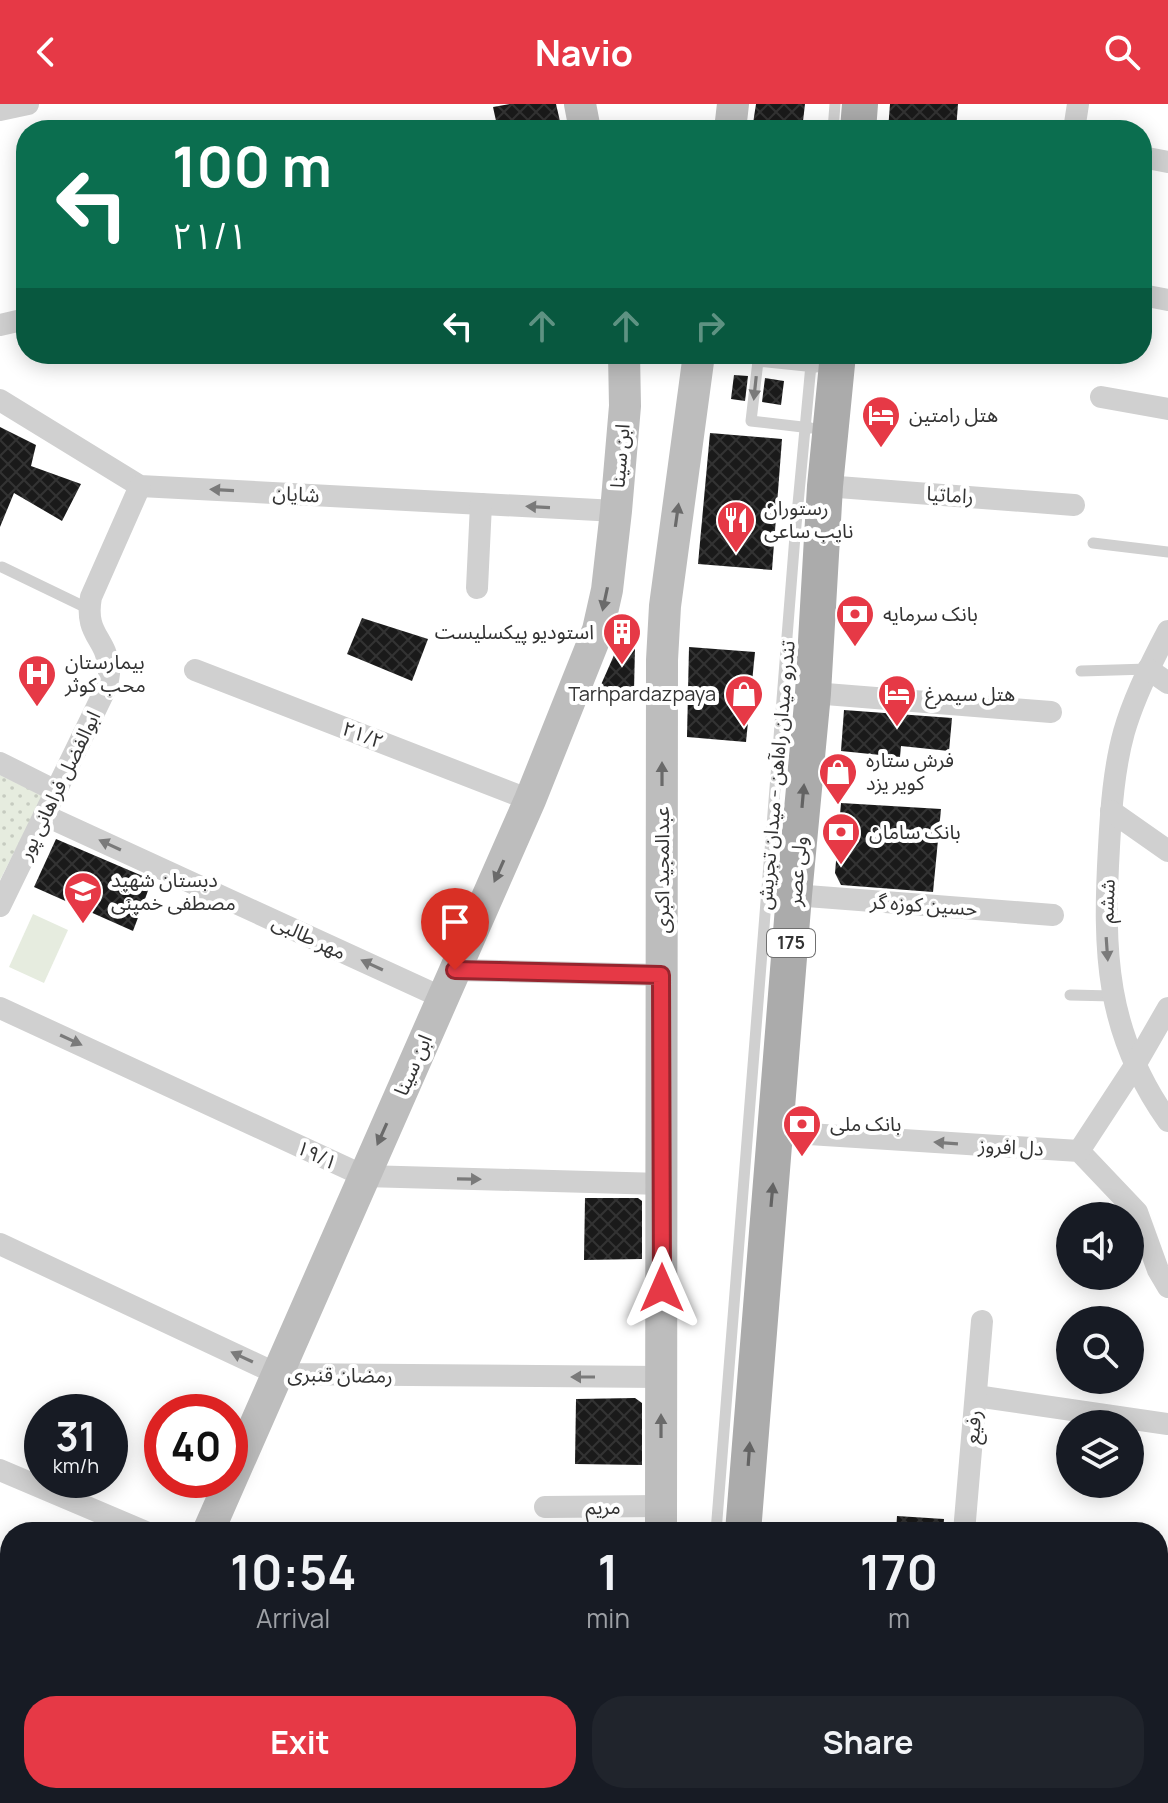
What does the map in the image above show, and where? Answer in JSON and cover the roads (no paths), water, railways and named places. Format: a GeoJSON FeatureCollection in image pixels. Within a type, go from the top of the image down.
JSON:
{"type":"FeatureCollection","features":[{"type":"Feature","properties":{"kind":"main road","name":"ولی عصر"},"geometry":{"type":"LineString","coordinates":[[744,1522],[813,693],[825,486],[817,429],[824,364]]}},
{"type":"Feature","properties":{"kind":"street"},"geometry":{"type":"LineString","coordinates":[[0,110],[28,104]]}},
{"type":"Feature","properties":{"kind":"street","name":"ابن سینا"},"geometry":{"type":"LineString","coordinates":[[212,1522],[530,800],[598,630],[607,590],[616,511],[625,406],[624,364]]}},
{"type":"Feature","properties":{"kind":"street","name":"عبدالمجید اکبری"},"geometry":{"type":"LineString","coordinates":[[661,1519],[662,660],[665,606],[698,364]]}},
{"type":"Feature","properties":{"kind":"street"},"geometry":{"type":"LineString","coordinates":[[1101,397],[1168,409]]}},
{"type":"Feature","properties":{"kind":"street","name":"شایان"},"geometry":{"type":"LineString","coordinates":[[0,400],[140,486],[616,511]]}},
{"type":"Feature","properties":{"kind":"street"},"geometry":{"type":"LineString","coordinates":[[89,609],[91,597],[140,486]]}},
{"type":"Feature","properties":{"kind":"street","name":"راماتیا"},"geometry":{"type":"LineString","coordinates":[[825,486],[1074,505]]}},
{"type":"Feature","properties":{"kind":"street"},"geometry":{"type":"LineString","coordinates":[[477,588],[481,504]]}},
{"type":"Feature","properties":{"kind":"street","name":"ابوالفضل فراهانی پور"},"geometry":{"type":"LineString","coordinates":[[0,906],[106,688],[110,670],[89,623],[89,609]]}},
{"type":"Feature","properties":{"kind":"street","name":"ششم"},"geometry":{"type":"LineString","coordinates":[[1168,631],[1148,669],[1124,732],[1111,811],[1105,911],[1106,953],[1113,996],[1134,1067],[1168,1121]]}},
{"type":"Feature","properties":{"kind":"street"},"geometry":{"type":"LineString","coordinates":[[1148,669],[1168,683]]}},
{"type":"Feature","properties":{"kind":"street","name":"۲۱/۲"},"geometry":{"type":"LineString","coordinates":[[195,670],[530,800]]}},
{"type":"Feature","properties":{"kind":"street"},"geometry":{"type":"LineString","coordinates":[[813,693],[1051,712]]}},
{"type":"Feature","properties":{"kind":"street"},"geometry":{"type":"LineString","coordinates":[[0,763],[56,791]]}},
{"type":"Feature","properties":{"kind":"street"},"geometry":{"type":"LineString","coordinates":[[1111,811],[1168,851]]}},
{"type":"Feature","properties":{"kind":"street","name":"مهر طالبی"},"geometry":{"type":"LineString","coordinates":[[44,815],[449,984]]}},
{"type":"Feature","properties":{"kind":"street","name":"حسین کوزه گر"},"geometry":{"type":"LineString","coordinates":[[794,895],[1053,915]]}},
{"type":"Feature","properties":{"kind":"street"},"geometry":{"type":"LineString","coordinates":[[449,984],[661,975]]}},
{"type":"Feature","properties":{"kind":"street","name":"۱۹/۱"},"geometry":{"type":"LineString","coordinates":[[0,1008],[364,1176],[662,1184]]}},
{"type":"Feature","properties":{"kind":"street"},"geometry":{"type":"LineString","coordinates":[[1168,1008],[1079,1151],[1137,1212],[1158,1270],[1168,1287]]}},
{"type":"Feature","properties":{"kind":"street","name":"دل افروز"},"geometry":{"type":"LineString","coordinates":[[777,1132],[1079,1151]]}},
{"type":"Feature","properties":{"kind":"street","name":"رمضان قنبری"},"geometry":{"type":"LineString","coordinates":[[0,1244],[277,1374],[661,1377]]}},
{"type":"Feature","properties":{"kind":"street","name":"رفیع"},"geometry":{"type":"LineString","coordinates":[[965,1522],[982,1321]]}},
{"type":"Feature","properties":{"kind":"street"},"geometry":{"type":"LineString","coordinates":[[976,1396],[1168,1424]]}},
{"type":"Feature","properties":{"kind":"street"},"geometry":{"type":"LineString","coordinates":[[0,1470],[122,1522]]}},
{"type":"Feature","properties":{"kind":"street","name":"مریم"},"geometry":{"type":"LineString","coordinates":[[545,1507],[661,1519]]}},
{"type":"Feature","properties":{"kind":"lane"},"geometry":{"type":"LineString","coordinates":[[758,364],[751,421],[817,429]]}},
{"type":"Feature","properties":{"kind":"lane","name":"تندرو میدان راه‌آهن - میدان تجریش"},"geometry":{"type":"LineString","coordinates":[[717,1522],[817,429]]}},
{"type":"Feature","properties":{"kind":"lane"},"geometry":{"type":"LineString","coordinates":[[1093,543],[1168,552]]}},
{"type":"Feature","properties":{"kind":"lane"},"geometry":{"type":"LineString","coordinates":[[2,567],[89,609]]}},
{"type":"Feature","properties":{"kind":"lane"},"geometry":{"type":"LineString","coordinates":[[1081,671],[1148,669]]}},
{"type":"Feature","properties":{"kind":"lane"},"geometry":{"type":"LineString","coordinates":[[1070,995],[1113,996]]}},
{"type":"Feature","properties":{"kind":"place","name":"هتل رامتین"},"geometry":{"type":"Point","coordinates":[881,449]}},
{"type":"Feature","properties":{"kind":"place","name":"رستوران نایب ساعی"},"geometry":{"type":"Point","coordinates":[736,554]}},
{"type":"Feature","properties":{"kind":"place","name":"بانک سرمایه"},"geometry":{"type":"Point","coordinates":[855,648]}},
{"type":"Feature","properties":{"kind":"place","name":"استودیو پیکسلیست"},"geometry":{"type":"Point","coordinates":[622,666]}},
{"type":"Feature","properties":{"kind":"place","name":"بیمارستان محب کوثر"},"geometry":{"type":"Point","coordinates":[37,708]}},
{"type":"Feature","properties":{"kind":"place","name":"Tarhpardazpaya"},"geometry":{"type":"Point","coordinates":[744,728]}},
{"type":"Feature","properties":{"kind":"place","name":"هتل سیمرغ"},"geometry":{"type":"Point","coordinates":[897,728]}},
{"type":"Feature","properties":{"kind":"place","name":"فرش ستاره کویر یزد"},"geometry":{"type":"Point","coordinates":[838,806]}},
{"type":"Feature","properties":{"kind":"place","name":"بانک سامان"},"geometry":{"type":"Point","coordinates":[841,866]}},
{"type":"Feature","properties":{"kind":"place","name":"دبستان شهید مصطفی خمینی"},"geometry":{"type":"Point","coordinates":[83,925]}},
{"type":"Feature","properties":{"kind":"place","name":"بانک ملی"},"geometry":{"type":"Point","coordinates":[802,1158]}}]}
